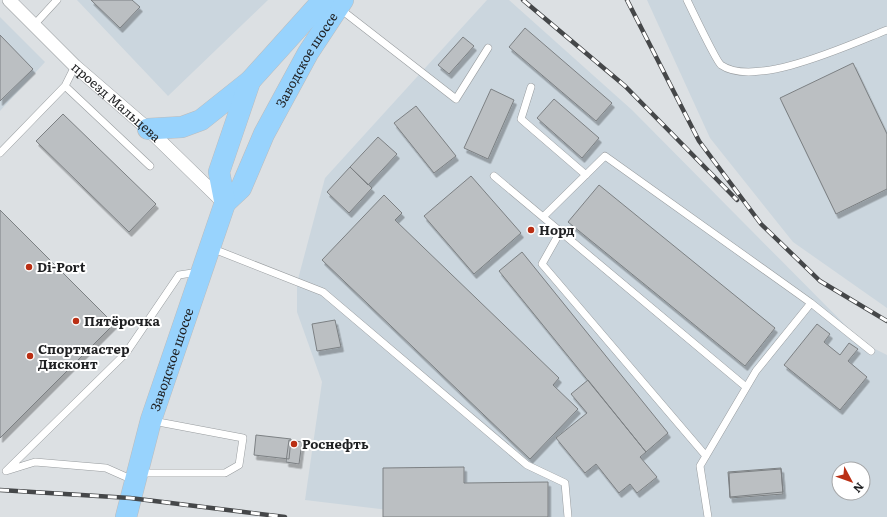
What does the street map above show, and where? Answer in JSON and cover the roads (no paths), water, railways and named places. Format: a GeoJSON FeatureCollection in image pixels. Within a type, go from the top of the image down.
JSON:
{"type":"FeatureCollection","features":[{"type":"Feature","properties":{"kind":"main road","name":"Заводское шоссе"},"geometry":{"type":"LineString","coordinates":[[126,517],[151,420],[211,248],[225,203],[219,172],[250,81],[335,3]]}},
{"type":"Feature","properties":{"kind":"main road","name":"Заводское шоссе"},"geometry":{"type":"LineString","coordinates":[[225,203],[241,188],[264,134],[335,3]]}},
{"type":"Feature","properties":{"kind":"main road"},"geometry":{"type":"LineString","coordinates":[[148,129],[182,127],[201,120],[250,81]]}},
{"type":"Feature","properties":{"kind":"street","name":"проезд Мальцева"},"geometry":{"type":"LineString","coordinates":[[9,0],[75,66],[148,129],[225,203]]}},
{"type":"Feature","properties":{"kind":"lane"},"geometry":{"type":"LineString","coordinates":[[34,25],[57,0]]}},
{"type":"Feature","properties":{"kind":"lane"},"geometry":{"type":"LineString","coordinates":[[687,0],[720,64],[736,72],[777,68],[804,63],[887,30]]}},
{"type":"Feature","properties":{"kind":"lane"},"geometry":{"type":"LineString","coordinates":[[335,3],[456,99],[488,48]]}},
{"type":"Feature","properties":{"kind":"lane"},"geometry":{"type":"LineString","coordinates":[[0,153],[65,86],[75,66]]}},
{"type":"Feature","properties":{"kind":"lane"},"geometry":{"type":"LineString","coordinates":[[65,86],[150,166]]}},
{"type":"Feature","properties":{"kind":"lane"},"geometry":{"type":"LineString","coordinates":[[531,87],[521,119],[586,175]]}},
{"type":"Feature","properties":{"kind":"lane"},"geometry":{"type":"LineString","coordinates":[[543,217],[605,156],[811,303],[871,351]]}},
{"type":"Feature","properties":{"kind":"lane"},"geometry":{"type":"LineString","coordinates":[[494,176],[746,387]]}},
{"type":"Feature","properties":{"kind":"lane"},"geometry":{"type":"LineString","coordinates":[[560,232],[542,264],[706,456]]}},
{"type":"Feature","properties":{"kind":"lane"},"geometry":{"type":"LineString","coordinates":[[211,248],[323,292],[527,465],[565,483],[568,517]]}},
{"type":"Feature","properties":{"kind":"lane"},"geometry":{"type":"LineString","coordinates":[[3,472],[126,353],[179,275],[202,272]]}},
{"type":"Feature","properties":{"kind":"lane"},"geometry":{"type":"LineString","coordinates":[[708,517],[700,466],[756,371],[811,303]]}},
{"type":"Feature","properties":{"kind":"lane"},"geometry":{"type":"LineString","coordinates":[[3,472],[35,462],[106,468],[137,477],[225,473],[239,465],[243,438],[151,420]]}},
{"type":"Feature","properties":{"kind":"railway"},"geometry":{"type":"LineString","coordinates":[[523,0],[625,86],[737,200]]}},
{"type":"Feature","properties":{"kind":"railway"},"geometry":{"type":"LineString","coordinates":[[627,0],[699,141],[761,224],[820,281],[887,321]]}},
{"type":"Feature","properties":{"kind":"railway"},"geometry":{"type":"LineString","coordinates":[[0,490],[130,498],[285,517]]}},
{"type":"Feature","properties":{"kind":"place","name":"Норд"},"geometry":{"type":"Point","coordinates":[531,230]}},
{"type":"Feature","properties":{"kind":"place","name":"Di-Port"},"geometry":{"type":"Point","coordinates":[29,267]}},
{"type":"Feature","properties":{"kind":"place","name":"Пятёрочка"},"geometry":{"type":"Point","coordinates":[76,321]}},
{"type":"Feature","properties":{"kind":"place","name":"Спортмастер Дисконт"},"geometry":{"type":"Point","coordinates":[30,356]}},
{"type":"Feature","properties":{"kind":"place","name":"Роснефть"},"geometry":{"type":"Point","coordinates":[294,444]}}]}
